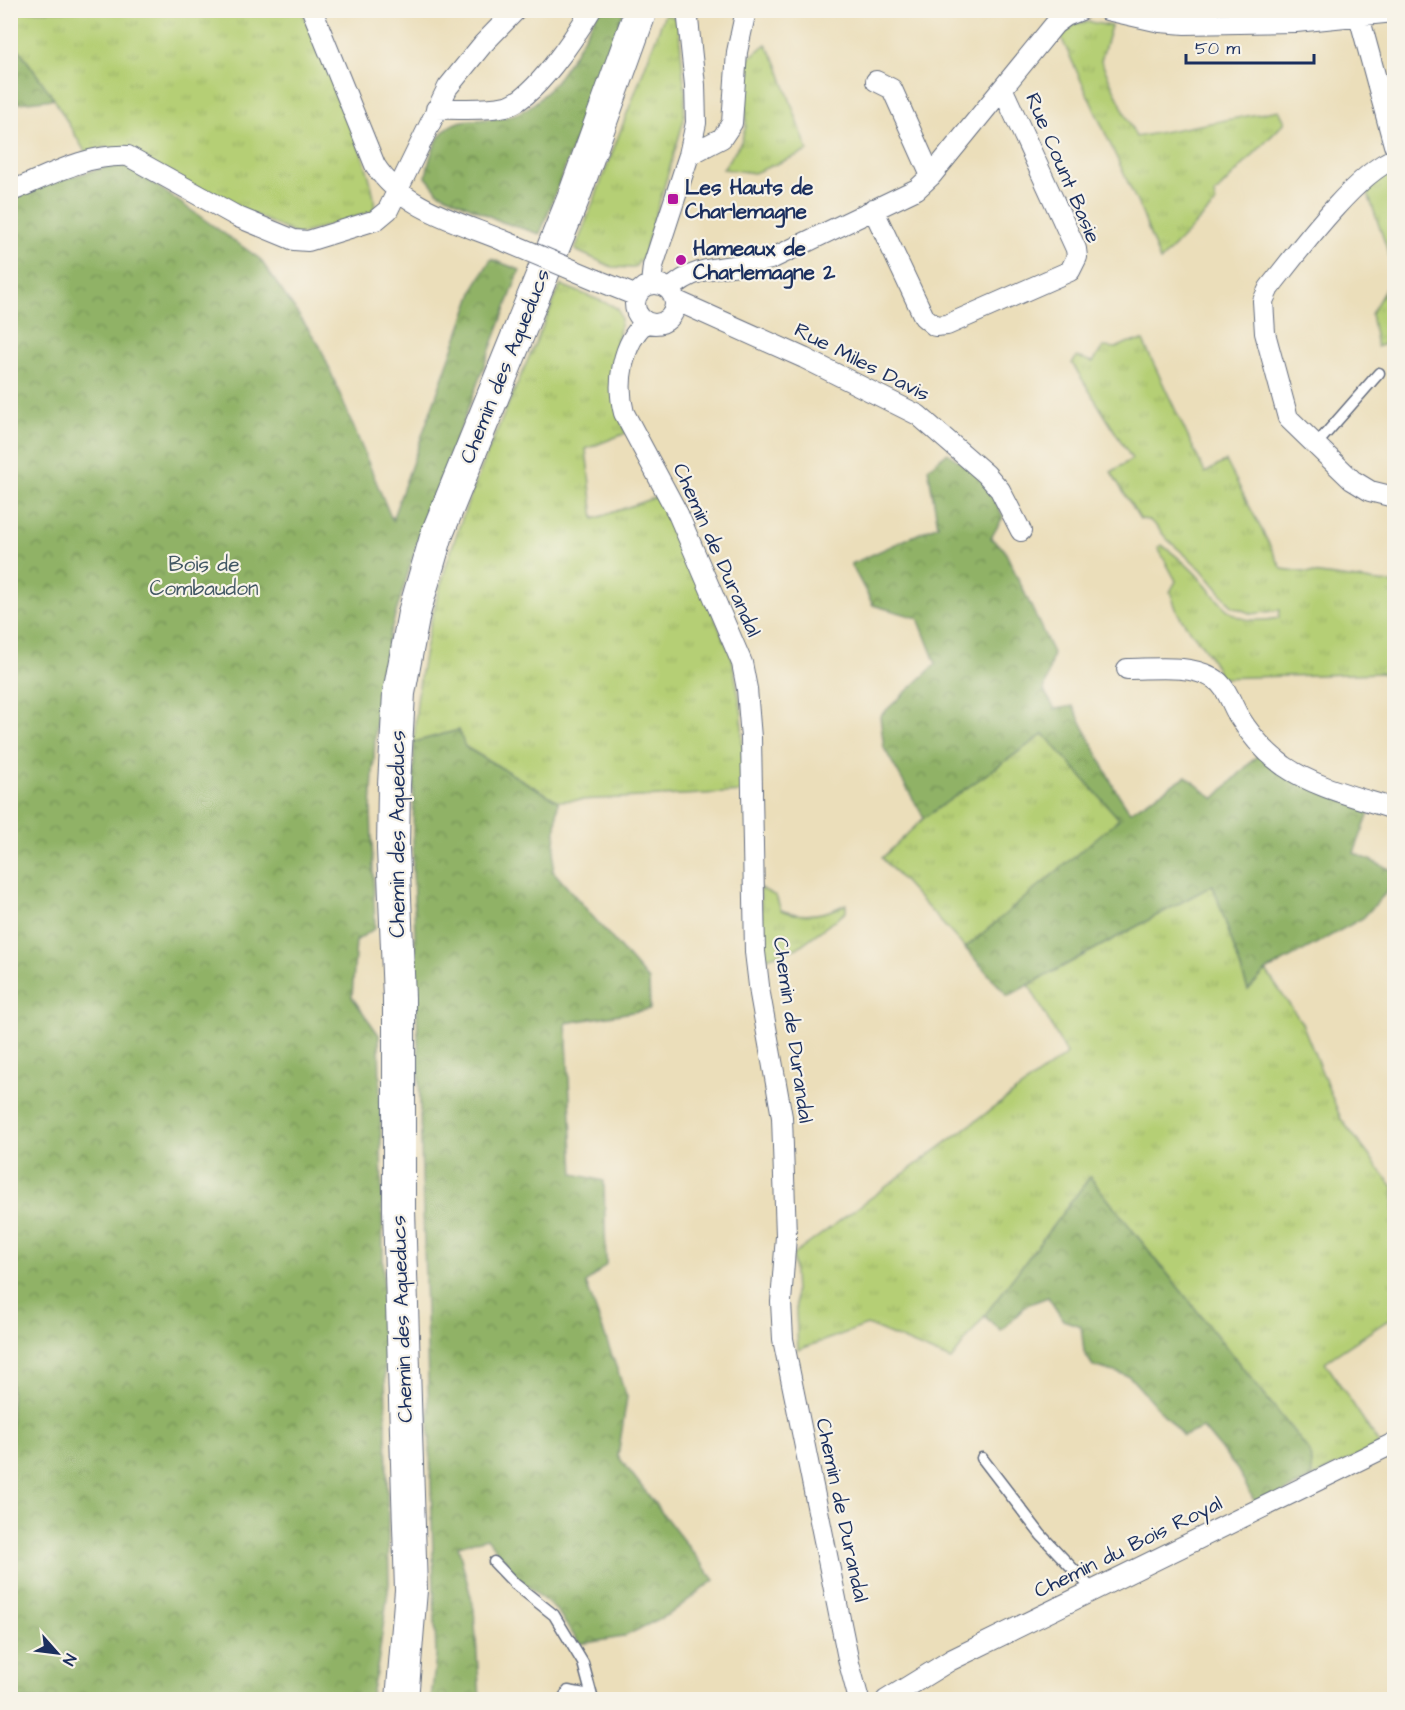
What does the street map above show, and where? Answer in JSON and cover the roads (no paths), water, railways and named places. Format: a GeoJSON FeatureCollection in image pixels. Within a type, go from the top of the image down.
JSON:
{"type":"FeatureCollection","features":[{"type":"Feature","properties":{"kind":"main road","name":"Chemin des Aqueducs"},"geometry":{"type":"LineString","coordinates":[[402,1700],[411,1590],[399,1209],[399,998],[393,848],[399,693],[414,613],[437,534],[573,199],[641,10]]}},
{"type":"Feature","properties":{"kind":"street"},"geometry":{"type":"LineString","coordinates":[[312,10],[375,165],[384,179],[397,192],[434,212],[597,280],[644,290],[658,284],[672,295]]}},
{"type":"Feature","properties":{"kind":"street"},"geometry":{"type":"LineString","coordinates":[[14,190],[92,159],[109,155],[128,156],[261,228],[287,238],[308,241],[376,220],[388,210],[436,109],[457,74],[516,10]]}},
{"type":"Feature","properties":{"kind":"street"},"geometry":{"type":"LineString","coordinates":[[436,109],[507,106],[521,100],[542,79],[591,10]]}},
{"type":"Feature","properties":{"kind":"street"},"geometry":{"type":"LineString","coordinates":[[687,10],[696,105],[695,130],[653,266],[636,311],[646,322],[665,322],[674,312],[672,295],[679,280],[701,270],[758,263],[773,258],[917,189],[931,176],[1003,90],[1055,17],[1081,10]]}},
{"type":"Feature","properties":{"kind":"street"},"geometry":{"type":"LineString","coordinates":[[689,155],[722,138],[732,123],[734,73],[746,10]]}},
{"type":"Feature","properties":{"kind":"street"},"geometry":{"type":"LineString","coordinates":[[1107,10],[1160,22],[1185,24],[1296,22],[1395,12]]}},
{"type":"Feature","properties":{"kind":"street"},"geometry":{"type":"LineString","coordinates":[[1359,16],[1395,145]]}},
{"type":"Feature","properties":{"kind":"street"},"geometry":{"type":"LineString","coordinates":[[457,74],[469,96],[477,103],[489,107]]}},
{"type":"Feature","properties":{"kind":"street"},"geometry":{"type":"LineString","coordinates":[[876,81],[892,88],[931,176]]}},
{"type":"Feature","properties":{"kind":"street","name":"Rue Count Basie"},"geometry":{"type":"LineString","coordinates":[[873,209],[924,317],[935,326],[947,325],[1070,270],[1077,257],[1076,249],[1003,90]]}},
{"type":"Feature","properties":{"kind":"street"},"geometry":{"type":"LineString","coordinates":[[1395,159],[1384,163],[1357,185],[1269,288],[1263,301],[1265,333],[1284,406],[1294,425],[1362,488],[1395,497]]}},
{"type":"Feature","properties":{"kind":"street","name":"Rue Miles Davis"},"geometry":{"type":"LineString","coordinates":[[672,295],[918,415],[986,474],[1000,490],[1020,531]]}},
{"type":"Feature","properties":{"kind":"street","name":"Chemin de Durandal"},"geometry":{"type":"LineString","coordinates":[[646,322],[630,343],[622,371],[620,397],[622,405],[642,447],[664,484],[706,576],[742,663],[747,688],[752,738],[755,952],[760,994],[782,1117],[786,1236],[781,1302],[783,1339],[849,1663],[859,1700]]}},
{"type":"Feature","properties":{"kind":"street"},"geometry":{"type":"LineString","coordinates":[[1127,669],[1178,669],[1212,677],[1221,683],[1239,717],[1265,750],[1284,766],[1314,783],[1395,808]]}},
{"type":"Feature","properties":{"kind":"street","name":"Chemin du Bois Royal"},"geometry":{"type":"LineString","coordinates":[[886,1700],[951,1660],[1395,1443]]}},
{"type":"Feature","properties":{"kind":"lane"},"geometry":{"type":"LineString","coordinates":[[1315,446],[1379,374]]}},
{"type":"Feature","properties":{"kind":"lane"},"geometry":{"type":"LineString","coordinates":[[982,1458],[1041,1535],[1093,1590]]}},
{"type":"Feature","properties":{"kind":"lane"},"geometry":{"type":"LineString","coordinates":[[494,1562],[515,1584],[554,1615],[583,1663],[593,1700]]}},
{"type":"Feature","properties":{"kind":"lane"},"geometry":{"type":"LineString","coordinates":[[562,1700],[568,1691],[585,1694],[593,1700]]}},
{"type":"Feature","properties":{"kind":"place","name":"Les Hauts de Charlemagne"},"geometry":{"type":"Point","coordinates":[673,199]}},
{"type":"Feature","properties":{"kind":"place","name":"Hameaux de Charlemagne 2"},"geometry":{"type":"Point","coordinates":[681,260]}},
{"type":"Feature","properties":{"kind":"park label","name":"Bois de Combaudon"},"geometry":{"type":"Point","coordinates":[204,576]}}]}
